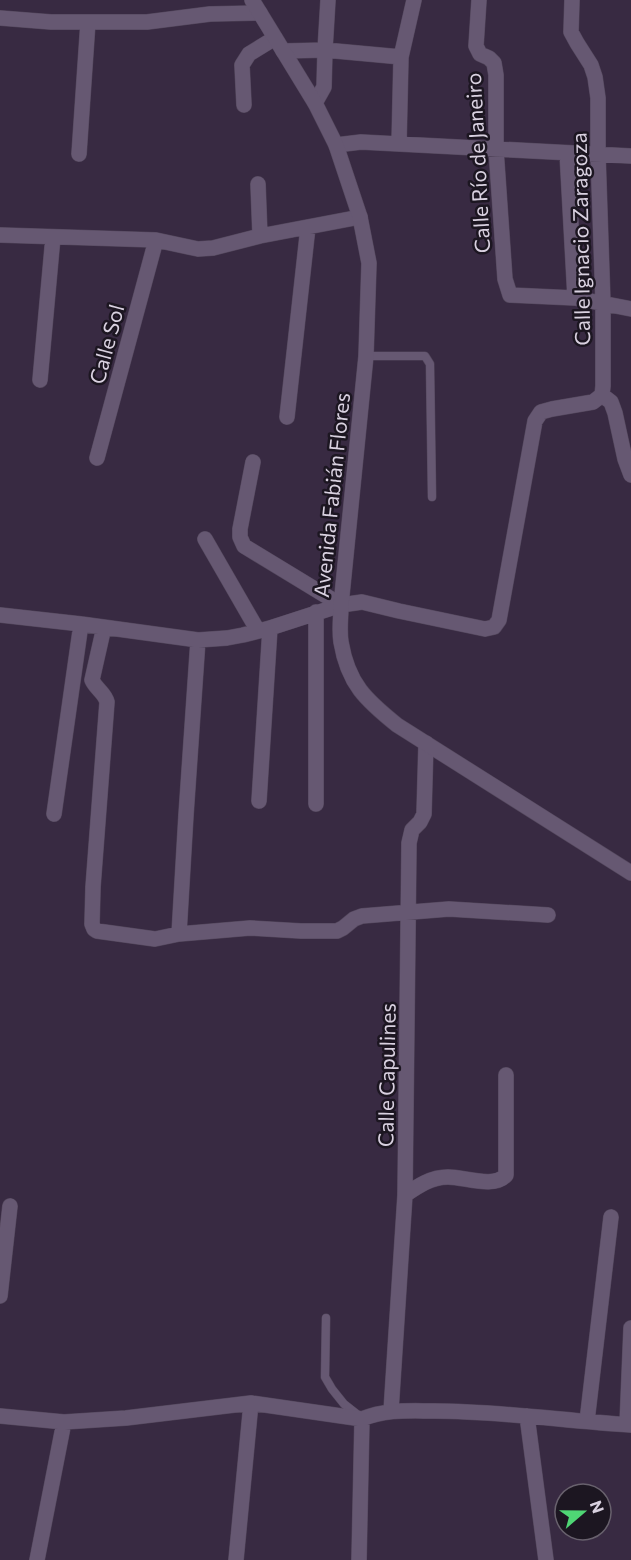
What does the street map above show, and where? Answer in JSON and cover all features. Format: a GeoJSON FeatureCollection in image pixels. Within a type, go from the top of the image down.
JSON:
{"type":"FeatureCollection","features":[{"type":"Feature","properties":{"kind":"street"},"geometry":{"type":"LineString","coordinates":[[315,104],[324,87],[328,0]]}},
{"type":"Feature","properties":{"kind":"street"},"geometry":{"type":"LineString","coordinates":[[399,144],[401,57],[414,0]]}},
{"type":"Feature","properties":{"kind":"street","name":"Calle Río de Janeiro"},"geometry":{"type":"LineString","coordinates":[[479,0],[476,46],[480,54],[494,63],[496,75],[496,149],[506,279],[510,295],[575,298]]}},
{"type":"Feature","properties":{"kind":"street","name":"Calle Ignacio Zaragoza"},"geometry":{"type":"LineString","coordinates":[[572,0],[571,32],[591,65],[598,98],[603,303],[602,395]]}},
{"type":"Feature","properties":{"kind":"street"},"geometry":{"type":"LineString","coordinates":[[0,18],[51,22],[147,22],[256,7]]}},
{"type":"Feature","properties":{"kind":"street","name":"Avenida Fabián Flores"},"geometry":{"type":"LineString","coordinates":[[256,7],[315,104],[336,145],[360,216],[369,263],[366,356],[341,605],[341,642],[349,670],[357,687],[370,703],[397,725],[631,873]]}},
{"type":"Feature","properties":{"kind":"street"},"geometry":{"type":"LineString","coordinates":[[80,154],[88,22]]}},
{"type":"Feature","properties":{"kind":"street"},"geometry":{"type":"LineString","coordinates":[[244,105],[242,65],[249,54],[274,38]]}},
{"type":"Feature","properties":{"kind":"street"},"geometry":{"type":"LineString","coordinates":[[284,51],[324,50],[401,57]]}},
{"type":"Feature","properties":{"kind":"street"},"geometry":{"type":"LineString","coordinates":[[336,145],[361,142],[631,156]]}},
{"type":"Feature","properties":{"kind":"street"},"geometry":{"type":"LineString","coordinates":[[567,153],[575,298],[631,309]]}},
{"type":"Feature","properties":{"kind":"street"},"geometry":{"type":"LineString","coordinates":[[258,184],[260,236]]}},
{"type":"Feature","properties":{"kind":"street"},"geometry":{"type":"LineString","coordinates":[[0,235],[156,240],[198,249],[213,248],[360,216]]}},
{"type":"Feature","properties":{"kind":"street"},"geometry":{"type":"LineString","coordinates":[[287,417],[308,227]]}},
{"type":"Feature","properties":{"kind":"street"},"geometry":{"type":"LineString","coordinates":[[40,380],[53,237]]}},
{"type":"Feature","properties":{"kind":"street","name":"Calle Sol"},"geometry":{"type":"LineString","coordinates":[[97,458],[156,240]]}},
{"type":"Feature","properties":{"kind":"street"},"geometry":{"type":"LineString","coordinates":[[0,615],[198,640],[227,638],[264,630],[316,612],[362,602],[485,629],[494,627],[499,621],[535,421],[541,412],[593,402],[602,395],[611,402],[615,413],[631,475]]}},
{"type":"Feature","properties":{"kind":"street"},"geometry":{"type":"LineString","coordinates":[[253,462],[240,529],[240,537],[244,546],[341,605]]}},
{"type":"Feature","properties":{"kind":"street"},"geometry":{"type":"LineString","coordinates":[[205,539],[264,630],[259,801]]}},
{"type":"Feature","properties":{"kind":"street"},"geometry":{"type":"LineString","coordinates":[[316,612],[316,804]]}},
{"type":"Feature","properties":{"kind":"street"},"geometry":{"type":"LineString","coordinates":[[54,814],[81,624]]}},
{"type":"Feature","properties":{"kind":"street"},"geometry":{"type":"LineString","coordinates":[[104,627],[92,680],[95,687],[105,695],[107,702],[93,887],[92,924],[97,931],[155,939],[179,934],[250,928],[337,931],[362,916],[449,909],[548,915]]}},
{"type":"Feature","properties":{"kind":"street"},"geometry":{"type":"LineString","coordinates":[[179,934],[198,640]]}},
{"type":"Feature","properties":{"kind":"street","name":"Calle Capulines"},"geometry":{"type":"LineString","coordinates":[[392,1411],[405,1195],[409,843],[412,830],[424,814],[426,743]]}},
{"type":"Feature","properties":{"kind":"street"},"geometry":{"type":"LineString","coordinates":[[405,1195],[418,1185],[430,1180],[448,1177],[493,1182],[501,1180],[506,1175],[506,1075]]}},
{"type":"Feature","properties":{"kind":"street"},"geometry":{"type":"LineString","coordinates":[[0,1296],[10,1206]]}},
{"type":"Feature","properties":{"kind":"street"},"geometry":{"type":"LineString","coordinates":[[587,1421],[611,1217]]}},
{"type":"Feature","properties":{"kind":"street"},"geometry":{"type":"LineString","coordinates":[[0,1416],[64,1422],[126,1418],[251,1403],[362,1419],[392,1411],[458,1411],[629,1424],[631,1328]]}},
{"type":"Feature","properties":{"kind":"street"},"geometry":{"type":"LineString","coordinates":[[236,1560],[251,1403]]}},
{"type":"Feature","properties":{"kind":"street"},"geometry":{"type":"LineString","coordinates":[[527,1416],[546,1560]]}},
{"type":"Feature","properties":{"kind":"street"},"geometry":{"type":"LineString","coordinates":[[359,1560],[362,1419]]}},
{"type":"Feature","properties":{"kind":"street"},"geometry":{"type":"LineString","coordinates":[[37,1560],[64,1422]]}},
{"type":"Feature","properties":{"kind":"lane"},"geometry":{"type":"LineString","coordinates":[[366,356],[425,356],[430,364],[432,497]]}},
{"type":"Feature","properties":{"kind":"lane"},"geometry":{"type":"LineString","coordinates":[[326,1318],[325,1377],[344,1404],[362,1419]]}}]}
